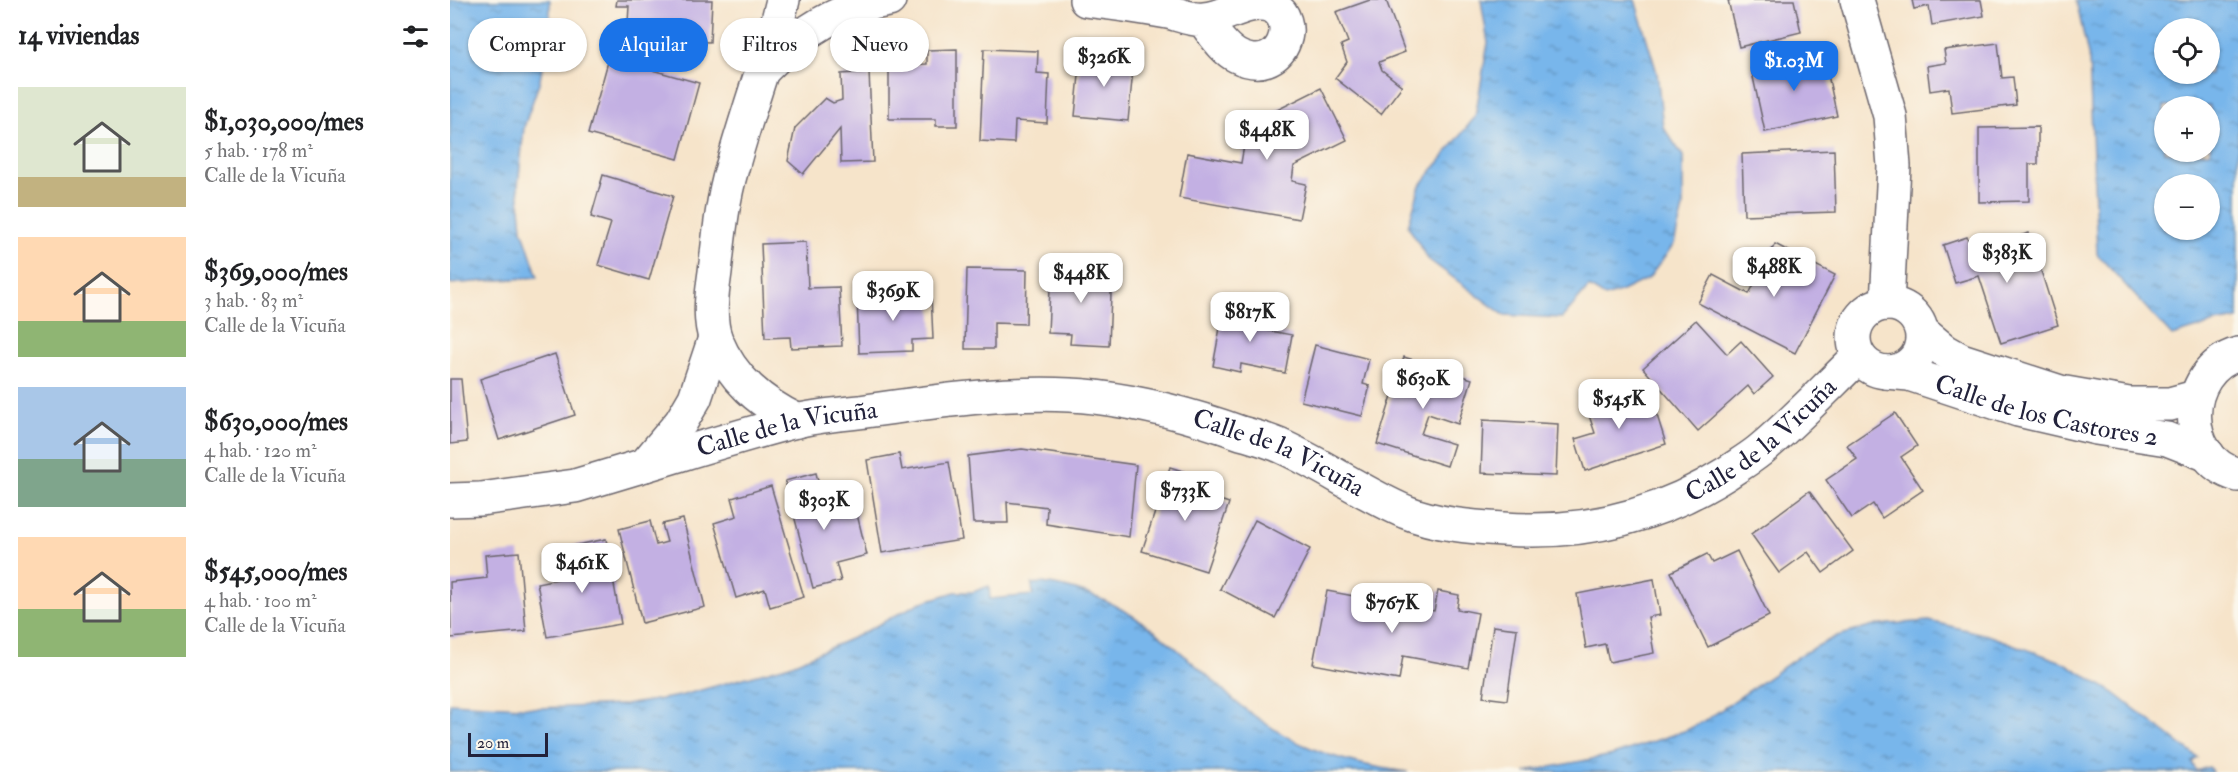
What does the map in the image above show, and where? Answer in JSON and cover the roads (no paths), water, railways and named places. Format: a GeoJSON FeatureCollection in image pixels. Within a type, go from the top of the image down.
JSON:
{"type":"FeatureCollection","features":[{"type":"Feature","properties":{"kind":"street"},"geometry":{"type":"LineString","coordinates":[[778,18],[783,0]]}},
{"type":"Feature","properties":{"kind":"street"},"geometry":{"type":"LineString","coordinates":[[818,25],[827,19],[856,8],[889,0]]}},
{"type":"Feature","properties":{"kind":"street"},"geometry":{"type":"LineString","coordinates":[[1086,0],[1203,20]]}},
{"type":"Feature","properties":{"kind":"street"},"geometry":{"type":"LineString","coordinates":[[1857,0],[1890,116],[1894,166],[1887,304]]}},
{"type":"Feature","properties":{"kind":"street"},"geometry":{"type":"LineString","coordinates":[[762,72],[731,170],[720,228],[711,303],[715,338],[730,367],[747,388],[766,403],[798,421]]}},
{"type":"Feature","properties":{"kind":"street"},"geometry":{"type":"LineString","coordinates":[[1887,304],[1897,305],[1913,315],[1922,332],[1919,352],[1905,367],[1872,364],[1854,337],[1860,318],[1868,310],[1887,304]]}},
{"type":"Feature","properties":{"kind":"street","name":"Calle de los Castores 2"},"geometry":{"type":"LineString","coordinates":[[1922,332],[1945,351],[1961,360],[2060,392],[2129,404],[2170,404],[2196,397]]}},
{"type":"Feature","properties":{"kind":"street","name":"Calle de la Vicuña"},"geometry":{"type":"LineString","coordinates":[[645,465],[681,422],[695,398],[715,338]]}},
{"type":"Feature","properties":{"kind":"street"},"geometry":{"type":"LineString","coordinates":[[2237,477],[2208,455],[2197,438],[2193,417],[2196,397],[2204,379],[2217,364],[2238,354]]}},
{"type":"Feature","properties":{"kind":"street","name":"Calle de la Vicuña"},"geometry":{"type":"LineString","coordinates":[[450,500],[482,499],[575,486],[798,421],[938,402],[1023,395],[1093,397],[1155,408],[1222,426],[1282,446],[1372,496],[1408,513],[1434,520],[1476,528],[1560,530],[1603,525],[1657,510],[1702,489],[1756,453],[1796,418],[1872,364]]}},
{"type":"Feature","properties":{"kind":"street","name":"Calle de los Castores 2"},"geometry":{"type":"LineString","coordinates":[[1872,364],[2018,410],[2096,428],[2167,439],[2208,455]]}},
{"type":"Feature","properties":{"kind":"water"},"geometry":{"type":"Polygon","coordinates":[[[450,0],[550,0],[550,18],[468,18],[468,72],[541,72],[524,127],[518,186],[522,229],[538,277],[450,284],[450,0]]]}},
{"type":"Feature","properties":{"kind":"water"},"geometry":{"type":"Polygon","coordinates":[[[1481,0],[1635,0],[1657,73],[1663,127],[1683,156],[1683,208],[1674,244],[1649,278],[1605,297],[1589,287],[1562,318],[1504,315],[1428,259],[1408,226],[1420,186],[1475,117],[1488,43],[1481,0]]]}},
{"type":"Feature","properties":{"kind":"water"},"geometry":{"type":"Polygon","coordinates":[[[2076,0],[2238,0],[2238,319],[2215,323],[2172,336],[2097,254],[2089,59],[2076,0]]]}},
{"type":"Feature","properties":{"kind":"water"},"geometry":{"type":"Polygon","coordinates":[[[1042,583],[1094,596],[1137,619],[1177,649],[1237,703],[1297,742],[1344,759],[1408,772],[450,772],[450,703],[539,708],[625,705],[680,696],[790,665],[857,636],[919,603],[955,592],[973,592],[989,586],[990,599],[1033,595],[1032,584],[1042,583]]]}},
{"type":"Feature","properties":{"kind":"water"},"geometry":{"type":"Polygon","coordinates":[[[1929,621],[1987,635],[2065,663],[2114,693],[2198,758],[2192,762],[2196,771],[2209,767],[2212,772],[1525,772],[1613,755],[1687,730],[1706,720],[1804,653],[1837,636],[1878,625],[1929,621]]]}}]}
